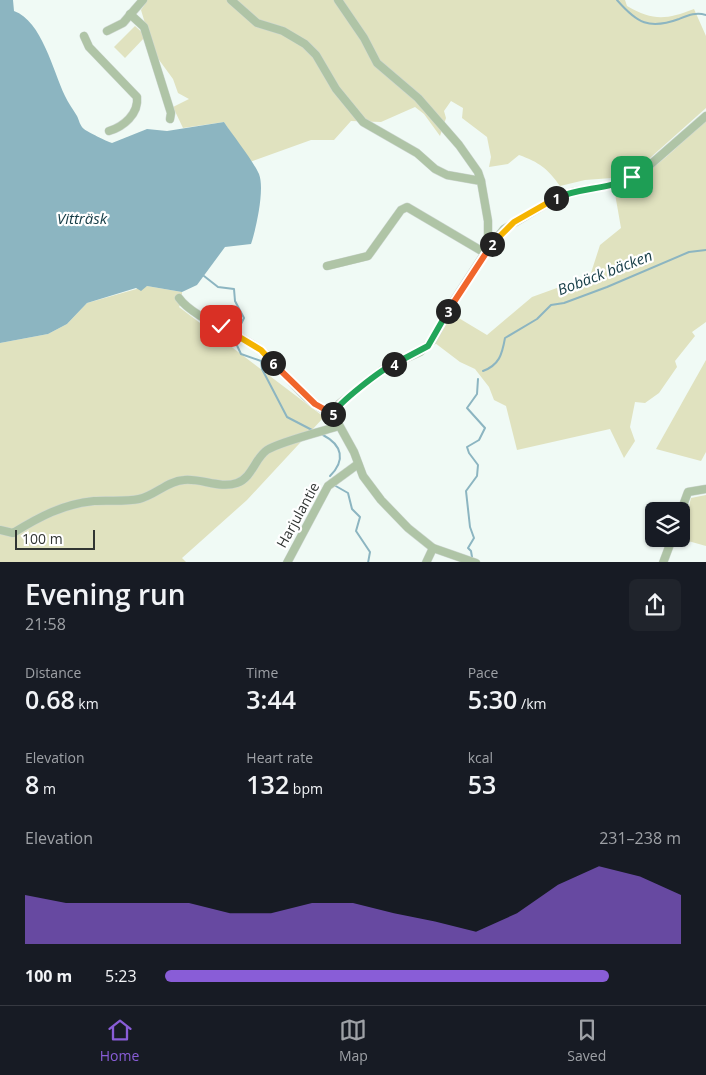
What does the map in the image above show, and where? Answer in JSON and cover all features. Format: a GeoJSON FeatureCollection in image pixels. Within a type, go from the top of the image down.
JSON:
{"type":"FeatureCollection","features":[{"type":"Feature","properties":{"kind":"street"},"geometry":{"type":"LineString","coordinates":[[107,31],[123,23],[143,0]]}},
{"type":"Feature","properties":{"kind":"street"},"geometry":{"type":"LineString","coordinates":[[231,0],[257,23],[283,31],[305,44],[316,55],[336,89],[363,122],[417,153],[435,169],[447,175],[480,181]]}},
{"type":"Feature","properties":{"kind":"street"},"geometry":{"type":"LineString","coordinates":[[338,0],[364,38],[377,63],[418,98],[459,146],[478,172],[488,221],[486,252]]}},
{"type":"Feature","properties":{"kind":"street"},"geometry":{"type":"LineString","coordinates":[[130,14],[144,27],[170,118]]}},
{"type":"Feature","properties":{"kind":"street"},"geometry":{"type":"LineString","coordinates":[[84,36],[89,47],[137,97],[138,103],[133,114],[122,125],[109,131]]}},
{"type":"Feature","properties":{"kind":"street"},"geometry":{"type":"LineString","coordinates":[[333,414],[339,404],[385,368],[406,359],[428,346],[486,252],[504,229],[527,213],[558,197],[573,192],[617,184],[632,177],[651,164],[706,116]]}},
{"type":"Feature","properties":{"kind":"street"},"geometry":{"type":"LineString","coordinates":[[327,266],[368,256],[401,210],[407,207],[486,252]]}},
{"type":"Feature","properties":{"kind":"street"},"geometry":{"type":"LineString","coordinates":[[488,221],[493,226],[504,229]]}},
{"type":"Feature","properties":{"kind":"street"},"geometry":{"type":"LineString","coordinates":[[179,298],[201,315],[261,350],[301,393],[315,404],[333,414],[354,452],[363,476],[408,528],[433,548],[476,562]]}},
{"type":"Feature","properties":{"kind":"street"},"geometry":{"type":"LineString","coordinates":[[0,530],[13,533],[49,512],[68,506],[92,502],[138,499],[150,495],[173,481],[186,479],[228,485],[238,483],[252,470],[267,450],[339,426]]}},
{"type":"Feature","properties":{"kind":"street","name":"Harjulantie"},"geometry":{"type":"LineString","coordinates":[[286,562],[328,486],[358,464]]}},
{"type":"Feature","properties":{"kind":"street"},"geometry":{"type":"LineString","coordinates":[[684,502],[688,492],[706,489]]}},
{"type":"Feature","properties":{"kind":"street"},"geometry":{"type":"LineString","coordinates":[[664,562],[669,547]]}},
{"type":"Feature","properties":{"kind":"street"},"geometry":{"type":"LineString","coordinates":[[426,562],[433,548]]}},
{"type":"Feature","properties":{"kind":"green space"},"geometry":{"type":"Polygon","coordinates":[[[140,0],[625,0],[627,6],[636,11],[660,17],[667,17],[694,9],[706,36],[706,108],[641,166],[612,178],[585,180],[560,186],[542,167],[532,160],[519,155],[508,164],[489,167],[491,157],[487,137],[462,118],[463,108],[451,101],[444,111],[446,118],[440,136],[424,114],[415,107],[381,122],[351,121],[334,140],[311,140],[250,162],[224,122],[183,128],[173,107],[189,99],[178,93],[173,79],[154,53],[141,10],[145,4],[140,0]]]}},
{"type":"Feature","properties":{"kind":"green space"},"geometry":{"type":"Polygon","coordinates":[[[135,26],[146,36],[125,58],[114,47],[135,26]]]}},
{"type":"Feature","properties":{"kind":"green space"},"geometry":{"type":"Polygon","coordinates":[[[706,120],[706,322],[692,332],[695,336],[675,361],[677,367],[659,393],[645,403],[635,402],[630,427],[635,441],[624,458],[610,429],[517,450],[506,406],[494,400],[489,387],[475,369],[460,362],[435,343],[452,314],[487,335],[532,297],[590,276],[600,245],[621,228],[614,188],[640,177],[675,149],[706,120]]]}},
{"type":"Feature","properties":{"kind":"green space"},"geometry":{"type":"Polygon","coordinates":[[[147,286],[182,292],[182,302],[179,307],[324,417],[247,500],[182,558],[186,562],[0,562],[0,343],[48,334],[67,324],[87,303],[147,286]]]}},
{"type":"Feature","properties":{"kind":"green space"},"geometry":{"type":"Polygon","coordinates":[[[706,360],[706,452],[701,461],[656,449],[706,360]]]}},
{"type":"Feature","properties":{"kind":"green space"},"geometry":{"type":"Polygon","coordinates":[[[706,495],[706,546],[690,542],[691,498],[706,495]]]}},
{"type":"Feature","properties":{"kind":"water","name":"Vitträsk"},"geometry":{"type":"Polygon","coordinates":[[[0,0],[13,0],[14,11],[24,16],[32,25],[46,48],[66,99],[84,129],[89,132],[112,143],[147,129],[167,131],[224,122],[252,162],[261,181],[259,209],[251,244],[225,247],[197,285],[182,292],[147,286],[141,291],[136,288],[87,303],[67,324],[48,334],[0,343],[0,0]]]}},
{"type":"Feature","properties":{"kind":"waterway"},"geometry":{"type":"LineString","coordinates":[[617,0],[637,19],[651,24],[669,22],[692,14],[706,15]]}},
{"type":"Feature","properties":{"kind":"waterway","name":"Bobäck bäcken"},"geometry":{"type":"LineString","coordinates":[[483,371],[493,366],[499,359],[505,338],[537,319],[551,305],[564,303],[607,287],[689,252],[706,250]]}},
{"type":"Feature","properties":{"kind":"waterway","name":"Bobäck bäcken"},"geometry":{"type":"LineString","coordinates":[[204,276],[218,287],[234,289],[235,301],[244,318],[237,332]]}},
{"type":"Feature","properties":{"kind":"waterway","name":"Bobäck bäcken"},"geometry":{"type":"LineString","coordinates":[[234,339],[241,354],[261,361],[262,369],[287,417],[312,430]]}},
{"type":"Feature","properties":{"kind":"waterway","name":"Bobäck bäcken"},"geometry":{"type":"LineString","coordinates":[[472,557],[471,551],[468,548],[474,538],[470,527],[466,491],[477,476],[478,465],[467,447],[479,440],[485,428],[467,408],[477,394],[478,379]]}},
{"type":"Feature","properties":{"kind":"waterway","name":"Bobäck bäcken"},"geometry":{"type":"LineString","coordinates":[[323,435],[334,443],[340,453],[338,464],[330,476]]}},
{"type":"Feature","properties":{"kind":"waterway","name":"Bobäck bäcken"},"geometry":{"type":"LineString","coordinates":[[334,485],[348,493],[352,509],[360,517],[356,531],[370,552],[368,562]]}},
{"type":"Feature","properties":{"kind":"route"},"geometry":{"type":"LineString","coordinates":[[221,326],[261,350],[301,393],[325,411],[333,414],[339,404],[352,396],[375,375],[428,346],[453,302],[485,253],[504,229],[534,209],[558,197],[573,192],[617,184],[632,177]]}}]}
